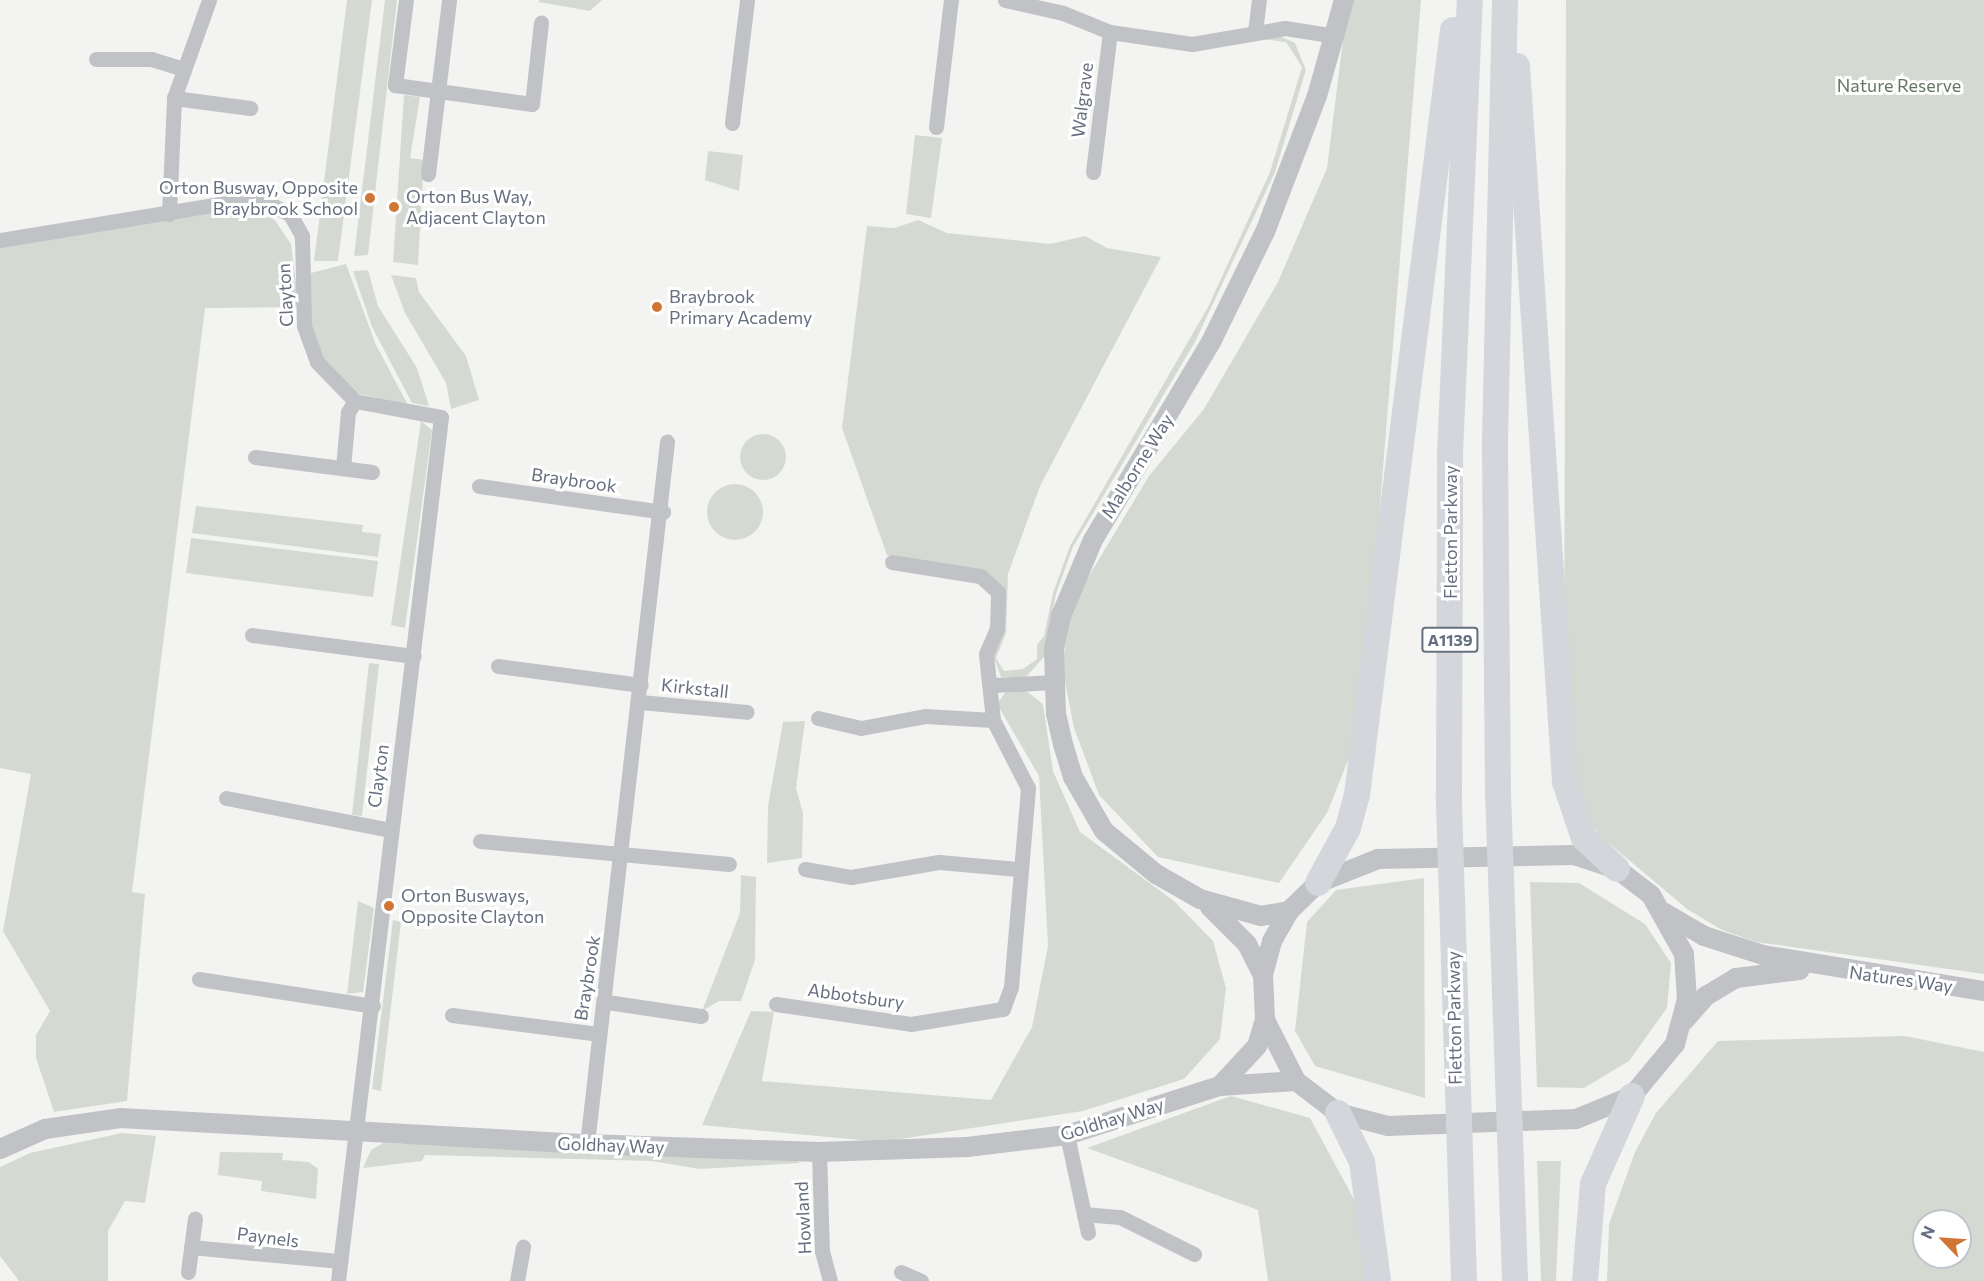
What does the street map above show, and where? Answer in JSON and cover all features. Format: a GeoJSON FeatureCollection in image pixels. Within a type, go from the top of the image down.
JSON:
{"type":"FeatureCollection","features":[{"type":"Feature","properties":{"kind":"highway"},"geometry":{"type":"LineString","coordinates":[[1318,883],[1348,828],[1357,795],[1457,0]]}},
{"type":"Feature","properties":{"kind":"highway","name":"Fletton Parkway"},"geometry":{"type":"LineString","coordinates":[[1464,1281],[1449,806],[1450,454],[1470,0]]}},
{"type":"Feature","properties":{"kind":"highway","name":"A1139"},"geometry":{"type":"LineString","coordinates":[[1505,0],[1495,450],[1500,863],[1515,1281]]}},
{"type":"Feature","properties":{"kind":"highway"},"geometry":{"type":"LineString","coordinates":[[1513,0],[1564,782],[1584,838],[1617,869]]}},
{"type":"Feature","properties":{"kind":"highway"},"geometry":{"type":"LineString","coordinates":[[1585,1281],[1593,1184],[1632,1096]]}},
{"type":"Feature","properties":{"kind":"highway"},"geometry":{"type":"LineString","coordinates":[[1338,1113],[1362,1162],[1378,1281]]}},
{"type":"Feature","properties":{"kind":"street"},"geometry":{"type":"LineString","coordinates":[[169,214],[174,98],[209,0]]}},
{"type":"Feature","properties":{"kind":"street"},"geometry":{"type":"LineString","coordinates":[[406,0],[395,85],[532,104],[541,22]]}},
{"type":"Feature","properties":{"kind":"street"},"geometry":{"type":"LineString","coordinates":[[428,174],[449,0]]}},
{"type":"Feature","properties":{"kind":"street"},"geometry":{"type":"LineString","coordinates":[[732,123],[747,0]]}},
{"type":"Feature","properties":{"kind":"street"},"geometry":{"type":"LineString","coordinates":[[936,127],[951,0]]}},
{"type":"Feature","properties":{"kind":"street"},"geometry":{"type":"LineString","coordinates":[[1005,0],[1064,6],[1110,32],[1192,44],[1285,28],[1336,36]]}},
{"type":"Feature","properties":{"kind":"street"},"geometry":{"type":"LineString","coordinates":[[1255,32],[1259,0]]}},
{"type":"Feature","properties":{"kind":"street","name":"Malborne Way"},"geometry":{"type":"LineString","coordinates":[[1263,975],[1247,944],[1200,899],[1127,853],[1088,808],[1063,744],[1054,682],[1054,650],[1075,579],[1240,284],[1293,160],[1336,36],[1344,0]]}},
{"type":"Feature","properties":{"kind":"street","name":"Walgrave"},"geometry":{"type":"LineString","coordinates":[[1093,172],[1110,32]]}},
{"type":"Feature","properties":{"kind":"street"},"geometry":{"type":"LineString","coordinates":[[96,58],[151,59],[184,69]]}},
{"type":"Feature","properties":{"kind":"street"},"geometry":{"type":"LineString","coordinates":[[174,98],[250,108]]}},
{"type":"Feature","properties":{"kind":"street","name":"Clayton"},"geometry":{"type":"LineString","coordinates":[[0,240],[237,201],[266,202],[290,214],[302,236],[304,326],[317,362],[355,401],[441,417],[414,656],[390,830],[357,1135]]}},
{"type":"Feature","properties":{"kind":"street"},"geometry":{"type":"LineString","coordinates":[[343,468],[348,412],[355,401]]}},
{"type":"Feature","properties":{"kind":"street","name":"Braybrook"},"geometry":{"type":"LineString","coordinates":[[587,1144],[597,1034],[607,1002],[641,685],[663,512],[667,441]]}},
{"type":"Feature","properties":{"kind":"street"},"geometry":{"type":"LineString","coordinates":[[255,457],[372,472]]}},
{"type":"Feature","properties":{"kind":"street","name":"Braybrook"},"geometry":{"type":"LineString","coordinates":[[480,486],[663,512]]}},
{"type":"Feature","properties":{"kind":"street","name":"Abbotsbury"},"geometry":{"type":"LineString","coordinates":[[776,1004],[911,1024],[1003,1009],[1011,987],[1018,869],[1028,788],[993,720],[993,685],[986,654],[997,628],[998,592],[980,576],[892,562]]}},
{"type":"Feature","properties":{"kind":"street"},"geometry":{"type":"LineString","coordinates":[[252,635],[414,656]]}},
{"type":"Feature","properties":{"kind":"street"},"geometry":{"type":"LineString","coordinates":[[498,666],[641,685]]}},
{"type":"Feature","properties":{"kind":"street"},"geometry":{"type":"LineString","coordinates":[[993,685],[1054,682]]}},
{"type":"Feature","properties":{"kind":"street","name":"Kirkstall"},"geometry":{"type":"LineString","coordinates":[[640,702],[747,712]]}},
{"type":"Feature","properties":{"kind":"street"},"geometry":{"type":"LineString","coordinates":[[818,718],[861,728],[925,716],[993,720]]}},
{"type":"Feature","properties":{"kind":"street","name":"Clayton"},"geometry":{"type":"LineString","coordinates":[[226,798],[390,830]]}},
{"type":"Feature","properties":{"kind":"street"},"geometry":{"type":"LineString","coordinates":[[480,841],[622,856],[729,864]]}},
{"type":"Feature","properties":{"kind":"street"},"geometry":{"type":"LineString","coordinates":[[1574,855],[1617,869],[1665,913],[1684,954],[1683,1022],[1664,1063],[1632,1096],[1576,1119],[1388,1126],[1338,1113],[1296,1081],[1265,1020],[1263,975],[1272,941],[1289,911],[1318,883],[1378,858],[1574,855]]}},
{"type":"Feature","properties":{"kind":"street"},"geometry":{"type":"LineString","coordinates":[[805,869],[851,877],[939,862],[1018,869]]}},
{"type":"Feature","properties":{"kind":"street","name":"Malborne Way"},"geometry":{"type":"LineString","coordinates":[[1200,899],[1261,916],[1289,911]]}},
{"type":"Feature","properties":{"kind":"street","name":"Natures Way"},"geometry":{"type":"LineString","coordinates":[[1665,913],[1734,947],[1818,968],[1984,991]]}},
{"type":"Feature","properties":{"kind":"street","name":"Natures Way"},"geometry":{"type":"LineString","coordinates":[[1683,1022],[1706,996],[1736,978],[1818,968]]}},
{"type":"Feature","properties":{"kind":"street"},"geometry":{"type":"LineString","coordinates":[[199,979],[372,1006]]}},
{"type":"Feature","properties":{"kind":"street"},"geometry":{"type":"LineString","coordinates":[[607,1002],[700,1016]]}},
{"type":"Feature","properties":{"kind":"street","name":"Braybrook"},"geometry":{"type":"LineString","coordinates":[[452,1015],[597,1034]]}},
{"type":"Feature","properties":{"kind":"street","name":"Goldhay Way"},"geometry":{"type":"LineString","coordinates":[[1220,1086],[1257,1046],[1265,1020]]}},
{"type":"Feature","properties":{"kind":"street","name":"Goldhay Way"},"geometry":{"type":"LineString","coordinates":[[0,1149],[45,1129],[120,1118],[357,1135],[819,1152],[967,1147],[1067,1135],[1220,1086],[1296,1081]]}},
{"type":"Feature","properties":{"kind":"street"},"geometry":{"type":"LineString","coordinates":[[338,1281],[357,1135]]}},
{"type":"Feature","properties":{"kind":"street"},"geometry":{"type":"LineString","coordinates":[[1067,1135],[1088,1233]]}},
{"type":"Feature","properties":{"kind":"street","name":"Howland"},"geometry":{"type":"LineString","coordinates":[[819,1152],[822,1251],[830,1281]]}},
{"type":"Feature","properties":{"kind":"street"},"geometry":{"type":"LineString","coordinates":[[1084,1214],[1120,1217],[1194,1254]]}},
{"type":"Feature","properties":{"kind":"street"},"geometry":{"type":"LineString","coordinates":[[188,1272],[195,1218]]}},
{"type":"Feature","properties":{"kind":"street","name":"Paynels"},"geometry":{"type":"LineString","coordinates":[[191,1247],[340,1261]]}},
{"type":"Feature","properties":{"kind":"street"},"geometry":{"type":"LineString","coordinates":[[518,1281],[523,1247]]}},
{"type":"Feature","properties":{"kind":"street"},"geometry":{"type":"LineString","coordinates":[[901,1272],[921,1281]]}},
{"type":"Feature","properties":{"kind":"green space"},"geometry":{"type":"Polygon","coordinates":[[[347,0],[372,0],[338,261],[314,261],[347,0]]]}},
{"type":"Feature","properties":{"kind":"green space"},"geometry":{"type":"Polygon","coordinates":[[[385,0],[397,0],[368,255],[354,256],[385,0]]]}},
{"type":"Feature","properties":{"kind":"green space"},"geometry":{"type":"Polygon","coordinates":[[[539,0],[602,0],[590,11],[539,2],[539,0]]]}},
{"type":"Feature","properties":{"kind":"green space"},"geometry":{"type":"Polygon","coordinates":[[[1348,0],[1421,0],[1366,678],[1351,753],[1327,813],[1279,883],[1158,857],[1099,795],[1074,728],[1062,666],[1072,604],[1149,476],[1204,409],[1278,282],[1327,168],[1348,0]]]}},
{"type":"Feature","properties":{"kind":"green space","name":"Nature Reserve"},"geometry":{"type":"Polygon","coordinates":[[[1566,0],[1984,0],[1984,974],[1756,942],[1722,930],[1687,909],[1598,834],[1577,799],[1564,730],[1566,0]]]}},
{"type":"Feature","properties":{"kind":"green space"},"geometry":{"type":"Polygon","coordinates":[[[1275,34],[1295,43],[1306,70],[1275,172],[1195,342],[1073,547],[1056,594],[1044,657],[1026,677],[1001,677],[993,655],[1004,631],[982,571],[887,555],[842,428],[867,226],[895,228],[918,220],[947,233],[1050,244],[1085,236],[1107,248],[1161,257],[1040,486],[1008,574],[1006,633],[996,658],[1004,671],[1023,669],[1037,659],[1037,645],[1044,636],[1053,593],[1070,546],[1208,307],[1270,172],[1302,67],[1286,42],[1262,39],[1275,34]]]}},
{"type":"Feature","properties":{"kind":"green space"},"geometry":{"type":"Polygon","coordinates":[[[404,95],[420,97],[410,158],[424,160],[418,265],[393,262],[404,95]]]}},
{"type":"Feature","properties":{"kind":"green space"},"geometry":{"type":"Polygon","coordinates":[[[915,135],[942,138],[931,218],[906,214],[915,135]]]}},
{"type":"Feature","properties":{"kind":"green space"},"geometry":{"type":"Polygon","coordinates":[[[708,151],[743,155],[739,191],[705,180],[708,151]]]}},
{"type":"Feature","properties":{"kind":"green space"},"geometry":{"type":"Polygon","coordinates":[[[243,209],[274,219],[291,244],[299,307],[205,308],[132,892],[145,894],[127,1101],[54,1112],[36,1058],[36,1035],[50,1011],[3,931],[31,774],[0,768],[0,244],[243,209]]]}},
{"type":"Feature","properties":{"kind":"green space"},"geometry":{"type":"Polygon","coordinates":[[[346,264],[376,345],[408,405],[356,393],[319,357],[306,318],[307,274],[346,264]]]}},
{"type":"Feature","properties":{"kind":"green space"},"geometry":{"type":"Polygon","coordinates":[[[368,270],[378,306],[417,368],[429,406],[412,403],[372,327],[353,271],[368,270]]]}},
{"type":"Feature","properties":{"kind":"green space"},"geometry":{"type":"Polygon","coordinates":[[[391,275],[416,278],[419,292],[466,356],[479,400],[451,409],[446,383],[405,313],[391,275]]]}},
{"type":"Feature","properties":{"kind":"green space"},"geometry":{"type":"Polygon","coordinates":[[[421,421],[432,430],[405,628],[391,625],[421,421]]]}},
{"type":"Feature","properties":{"kind":"green space"},"geometry":{"type":"Polygon","coordinates":[[[763,434],[779,441],[786,457],[779,473],[763,480],[747,473],[740,457],[747,441],[763,434]]]}},
{"type":"Feature","properties":{"kind":"green space"},"geometry":{"type":"Polygon","coordinates":[[[729,484],[741,484],[755,492],[763,506],[761,523],[755,532],[741,540],[729,540],[712,528],[707,518],[707,506],[719,489],[729,484]]]}},
{"type":"Feature","properties":{"kind":"green space"},"geometry":{"type":"Polygon","coordinates":[[[196,506],[363,525],[362,532],[381,534],[378,557],[192,533],[196,506]]]}},
{"type":"Feature","properties":{"kind":"green space"},"geometry":{"type":"Polygon","coordinates":[[[191,538],[378,561],[373,597],[186,573],[191,538]]]}},
{"type":"Feature","properties":{"kind":"green space"},"geometry":{"type":"Polygon","coordinates":[[[369,663],[379,664],[362,816],[352,815],[369,663]]]}},
{"type":"Feature","properties":{"kind":"green space"},"geometry":{"type":"Polygon","coordinates":[[[1007,690],[1025,690],[1043,704],[1053,771],[1080,832],[1174,901],[1213,941],[1226,988],[1220,1039],[1184,1079],[1083,1111],[881,1142],[702,1125],[751,1011],[774,1012],[762,1081],[991,1100],[1032,1027],[1048,946],[1039,776],[997,704],[1007,690]]]}},
{"type":"Feature","properties":{"kind":"green space"},"geometry":{"type":"Polygon","coordinates":[[[805,721],[796,788],[803,813],[802,858],[767,863],[768,806],[783,722],[805,721]]]}},
{"type":"Feature","properties":{"kind":"green space"},"geometry":{"type":"Polygon","coordinates":[[[741,875],[756,877],[755,960],[741,1001],[719,1001],[702,1011],[740,913],[741,875]]]}},
{"type":"Feature","properties":{"kind":"green space"},"geometry":{"type":"Polygon","coordinates":[[[1424,878],[1425,1098],[1315,1066],[1295,1031],[1307,922],[1336,890],[1424,878]]]}},
{"type":"Feature","properties":{"kind":"green space"},"geometry":{"type":"Polygon","coordinates":[[[1530,882],[1579,883],[1645,924],[1671,963],[1667,1008],[1629,1061],[1584,1088],[1537,1087],[1530,882]]]}},
{"type":"Feature","properties":{"kind":"green space"},"geometry":{"type":"Polygon","coordinates":[[[358,901],[374,908],[363,992],[347,994],[358,901]]]}},
{"type":"Feature","properties":{"kind":"green space"},"geometry":{"type":"Polygon","coordinates":[[[393,920],[401,922],[381,1091],[372,1089],[393,920]]]}},
{"type":"Feature","properties":{"kind":"green space"},"geometry":{"type":"Polygon","coordinates":[[[1905,1036],[1984,1052],[1984,1281],[1607,1281],[1609,1224],[1635,1152],[1656,1113],[1718,1041],[1905,1036]]]}},
{"type":"Feature","properties":{"kind":"green space"},"geometry":{"type":"Polygon","coordinates":[[[1231,1096],[1310,1118],[1363,1216],[1371,1281],[1268,1281],[1258,1210],[1087,1148],[1231,1096]]]}},
{"type":"Feature","properties":{"kind":"green space"},"geometry":{"type":"Polygon","coordinates":[[[122,1133],[156,1136],[145,1203],[125,1201],[108,1231],[108,1281],[19,1281],[0,1256],[0,1167],[30,1153],[122,1133]]]}},
{"type":"Feature","properties":{"kind":"green space"},"geometry":{"type":"Polygon","coordinates":[[[383,1143],[792,1157],[800,1163],[700,1169],[651,1161],[425,1155],[422,1161],[363,1168],[371,1150],[383,1143]]]}},
{"type":"Feature","properties":{"kind":"green space"},"geometry":{"type":"Polygon","coordinates":[[[220,1152],[283,1153],[282,1160],[309,1162],[318,1169],[316,1199],[261,1191],[262,1181],[218,1175],[220,1152]]]}},
{"type":"Feature","properties":{"kind":"green space"},"geometry":{"type":"Polygon","coordinates":[[[1537,1161],[1561,1161],[1556,1281],[1541,1281],[1537,1161]]]}},
{"type":"Feature","properties":{"kind":"place","name":"Orton Busway, Opposite Braybrook School"},"geometry":{"type":"Point","coordinates":[370,198]}},
{"type":"Feature","properties":{"kind":"place","name":"Orton Bus Way, Adjacent Clayton"},"geometry":{"type":"Point","coordinates":[394,207]}},
{"type":"Feature","properties":{"kind":"place","name":"Braybrook Primary Academy"},"geometry":{"type":"Point","coordinates":[657,307]}},
{"type":"Feature","properties":{"kind":"place","name":"Orton Busways, Opposite Clayton"},"geometry":{"type":"Point","coordinates":[389,906]}}]}
